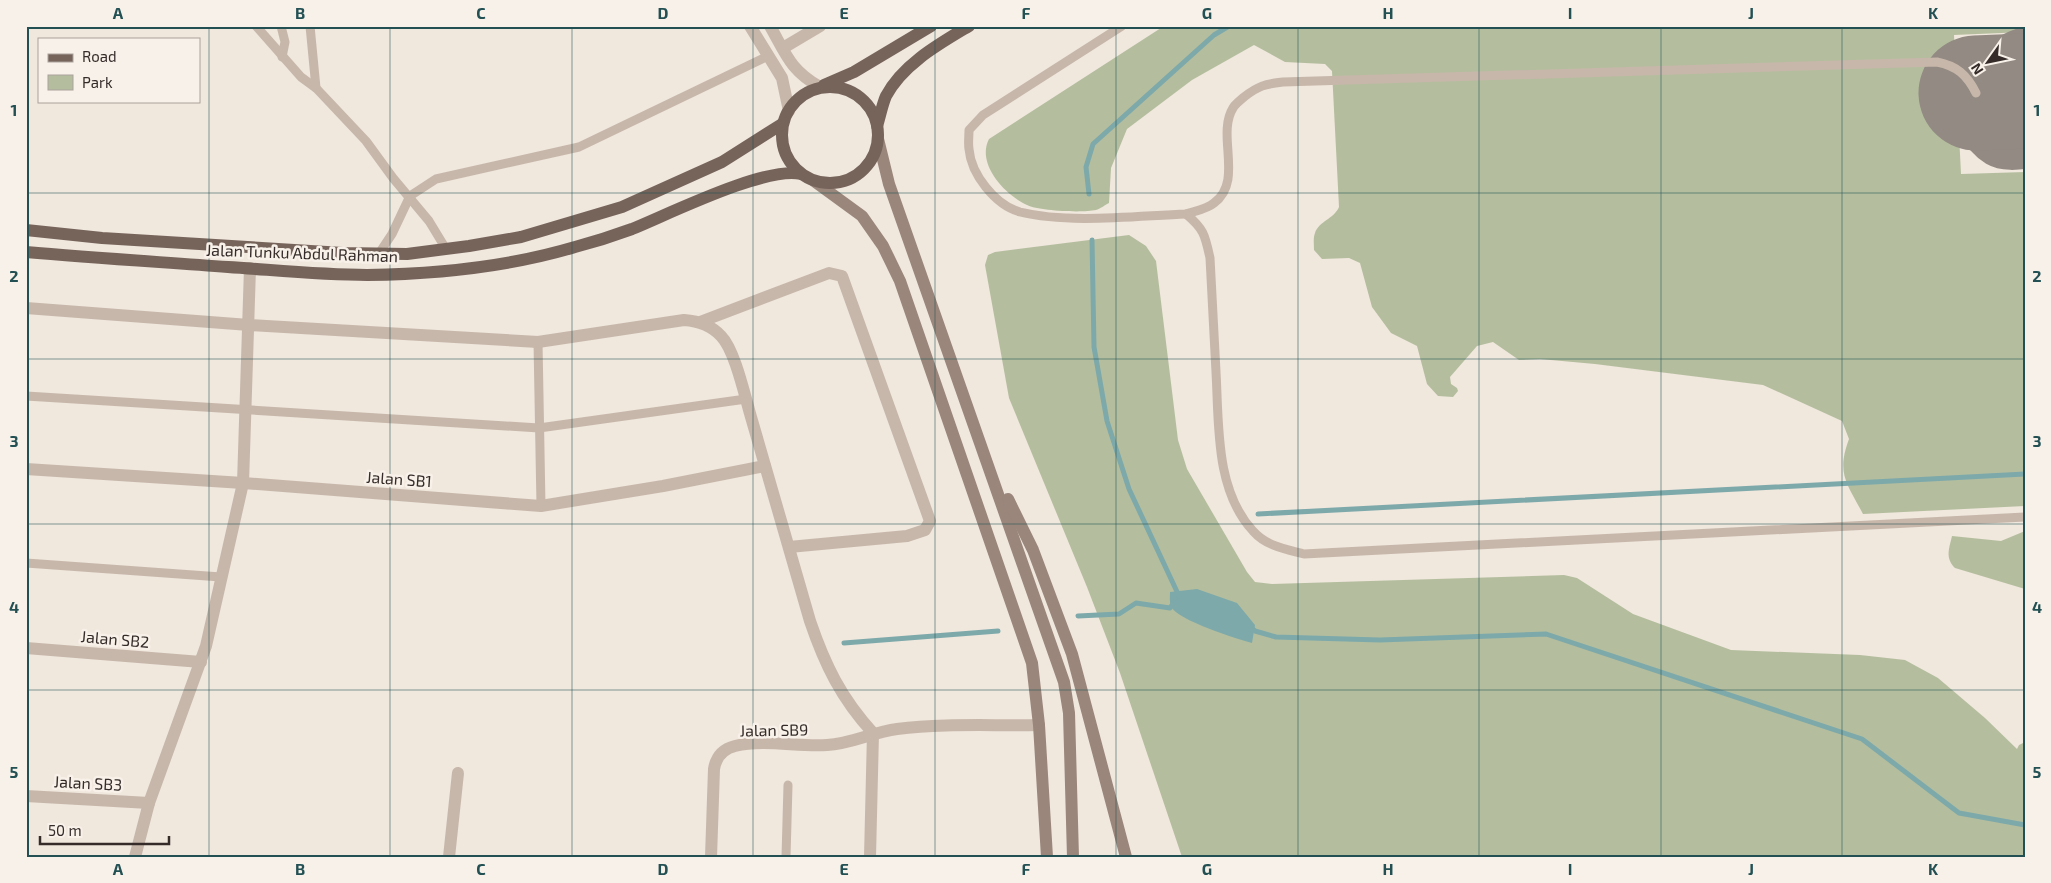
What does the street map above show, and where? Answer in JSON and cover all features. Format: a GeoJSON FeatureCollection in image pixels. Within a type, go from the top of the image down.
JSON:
{"type":"FeatureCollection","features":[{"type":"Feature","properties":{"kind":"main road"},"geometry":{"type":"LineString","coordinates":[[931,26],[854,72],[802,95],[796,100],[782,124],[781,138],[784,152],[791,164],[801,174],[814,181],[862,216],[883,246],[900,280],[1032,663],[1047,857]]}},
{"type":"Feature","properties":{"kind":"main road"},"geometry":{"type":"LineString","coordinates":[[814,181],[828,184],[843,182],[856,176],[871,160],[885,98],[896,81],[913,64],[969,26]]}},
{"type":"Feature","properties":{"kind":"main road"},"geometry":{"type":"LineString","coordinates":[[820,87],[835,86],[850,91],[863,100],[872,112],[889,184],[1064,682],[1069,713],[1073,857]]}},
{"type":"Feature","properties":{"kind":"main road","name":"Jalan Tunku Abdul Rahman"},"geometry":{"type":"LineString","coordinates":[[26,230],[102,238],[343,253],[380,252],[407,254],[446,249],[521,237],[622,207],[722,162],[782,124]]}},
{"type":"Feature","properties":{"kind":"main road","name":"Jalan Tunku Abdul Rahman"},"geometry":{"type":"LineString","coordinates":[[26,252],[365,275],[424,273],[521,260],[576,247],[630,229],[731,188],[766,177],[801,174]]}},
{"type":"Feature","properties":{"kind":"main road"},"geometry":{"type":"LineString","coordinates":[[983,447],[1033,550],[1072,654],[1126,857]]}},
{"type":"Feature","properties":{"kind":"street"},"geometry":{"type":"LineString","coordinates":[[750,26],[782,78],[789,111]]}},
{"type":"Feature","properties":{"kind":"street"},"geometry":{"type":"LineString","coordinates":[[770,26],[794,69],[804,78],[820,87]]}},
{"type":"Feature","properties":{"kind":"street"},"geometry":{"type":"LineString","coordinates":[[783,48],[820,26]]}},
{"type":"Feature","properties":{"kind":"street"},"geometry":{"type":"LineString","coordinates":[[135,857],[149,803],[201,662],[243,483],[250,268]]}},
{"type":"Feature","properties":{"kind":"street"},"geometry":{"type":"LineString","coordinates":[[700,322],[829,274],[842,276],[930,521],[925,530],[907,536],[789,548]]}},
{"type":"Feature","properties":{"kind":"street"},"geometry":{"type":"LineString","coordinates":[[26,308],[538,342],[684,320],[700,322],[722,336],[729,347],[746,399],[810,621],[823,658],[843,696],[872,733],[870,857]]}},
{"type":"Feature","properties":{"kind":"street","name":"Jalan SB1"},"geometry":{"type":"LineString","coordinates":[[26,469],[243,483],[541,506],[663,486],[765,466]]}},
{"type":"Feature","properties":{"kind":"street","name":"Jalan SB2"},"geometry":{"type":"LineString","coordinates":[[26,648],[201,662]]}},
{"type":"Feature","properties":{"kind":"street","name":"Jalan SB9"},"geometry":{"type":"LineString","coordinates":[[711,857],[716,759],[723,751],[734,746],[750,744],[843,744],[872,733],[918,727],[1038,725]]}},
{"type":"Feature","properties":{"kind":"street"},"geometry":{"type":"LineString","coordinates":[[449,857],[458,773]]}},
{"type":"Feature","properties":{"kind":"street","name":"Jalan SB3"},"geometry":{"type":"LineString","coordinates":[[26,796],[149,803]]}},
{"type":"Feature","properties":{"kind":"lane"},"geometry":{"type":"LineString","coordinates":[[256,26],[301,77],[316,88],[366,141],[429,221],[446,249]]}},
{"type":"Feature","properties":{"kind":"lane"},"geometry":{"type":"LineString","coordinates":[[281,26],[285,42],[282,57]]}},
{"type":"Feature","properties":{"kind":"lane"},"geometry":{"type":"LineString","coordinates":[[310,26],[316,88]]}},
{"type":"Feature","properties":{"kind":"lane"},"geometry":{"type":"LineString","coordinates":[[1122,26],[983,115],[969,130],[969,150],[975,168],[987,188],[1001,202],[1019,211],[1063,218],[1186,214],[1200,210],[1215,203],[1226,189],[1229,167],[1228,121],[1233,107],[1262,85],[1283,82],[1937,62],[1958,69],[1970,81],[1976,93]]}},
{"type":"Feature","properties":{"kind":"lane"},"geometry":{"type":"LineString","coordinates":[[380,252],[392,234],[410,196],[436,178],[579,147],[768,56]]}},
{"type":"Feature","properties":{"kind":"lane"},"geometry":{"type":"LineString","coordinates":[[1186,214],[1199,224],[1205,236],[1210,258],[1220,452],[1229,489],[1239,514],[1254,533],[1275,547],[1304,554],[2025,517]]}},
{"type":"Feature","properties":{"kind":"lane"},"geometry":{"type":"LineString","coordinates":[[538,342],[541,506]]}},
{"type":"Feature","properties":{"kind":"lane"},"geometry":{"type":"LineString","coordinates":[[26,396],[539,428],[746,399]]}},
{"type":"Feature","properties":{"kind":"lane"},"geometry":{"type":"LineString","coordinates":[[26,563],[221,577]]}},
{"type":"Feature","properties":{"kind":"lane"},"geometry":{"type":"LineString","coordinates":[[786,857],[788,785]]}},
{"type":"Feature","properties":{"kind":"green space"},"geometry":{"type":"Polygon","coordinates":[[[1164,26],[2025,26],[2025,32],[1954,35],[1961,174],[2025,172],[2025,506],[1863,514],[1848,486],[1843,470],[1843,461],[1849,439],[1842,421],[1763,385],[1595,364],[1540,359],[1519,360],[1493,342],[1477,346],[1450,377],[1451,384],[1458,391],[1453,397],[1438,396],[1427,384],[1417,346],[1391,333],[1372,307],[1360,263],[1349,258],[1322,259],[1314,250],[1314,237],[1317,229],[1339,207],[1332,71],[1325,64],[1285,62],[1254,45],[1192,80],[1127,129],[1111,168],[1109,203],[1098,209],[1090,211],[1050,210],[1027,205],[1010,194],[995,178],[986,158],[989,139],[1164,26]]]}},
{"type":"Feature","properties":{"kind":"green space"},"geometry":{"type":"Polygon","coordinates":[[[1129,235],[1146,246],[1156,261],[1178,440],[1187,469],[1247,572],[1255,582],[1272,584],[1564,575],[1577,578],[1633,614],[1731,650],[1860,655],[1905,660],[1938,678],[1985,718],[2017,749],[2019,745],[2025,742],[2025,857],[1182,857],[1120,673],[1087,587],[1009,398],[985,265],[988,255],[995,252],[1129,235]]]}},
{"type":"Feature","properties":{"kind":"green space"},"geometry":{"type":"Polygon","coordinates":[[[2025,531],[2025,589],[1955,568],[1950,561],[1949,553],[1952,536],[2001,541],[2025,531]]]}},
{"type":"Feature","properties":{"kind":"water"},"geometry":{"type":"Polygon","coordinates":[[[1197,589],[1237,603],[1255,625],[1252,643],[1196,623],[1177,613],[1172,608],[1170,592],[1197,589]]]}},
{"type":"Feature","properties":{"kind":"waterway"},"geometry":{"type":"LineString","coordinates":[[1089,194],[1086,167],[1093,144],[1214,35],[1229,26]]}},
{"type":"Feature","properties":{"kind":"waterway"},"geometry":{"type":"LineString","coordinates":[[1092,240],[1094,347],[1107,421],[1129,489],[1179,596]]}},
{"type":"Feature","properties":{"kind":"waterway"},"geometry":{"type":"LineString","coordinates":[[1258,514],[2025,474]]}},
{"type":"Feature","properties":{"kind":"waterway"},"geometry":{"type":"LineString","coordinates":[[1078,616],[1119,614],[1136,603],[1170,608],[1175,601]]}},
{"type":"Feature","properties":{"kind":"waterway"},"geometry":{"type":"LineString","coordinates":[[1250,626],[1255,631],[1276,637],[1380,640],[1546,634],[1862,739],[1959,813],[2025,825]]}},
{"type":"Feature","properties":{"kind":"waterway"},"geometry":{"type":"LineString","coordinates":[[844,643],[998,631]]}},
{"type":"Feature","properties":{"kind":"taxiway"},"geometry":{"type":"LineString","coordinates":[[2025,50],[1996,66],[1984,78],[1974,100],[1974,107],[1979,122],[1992,140],[2004,146],[2025,146]]}},
{"type":"Feature","properties":{"kind":"runway"},"geometry":{"type":"LineString","coordinates":[[1976,93],[2025,91]]}}]}
